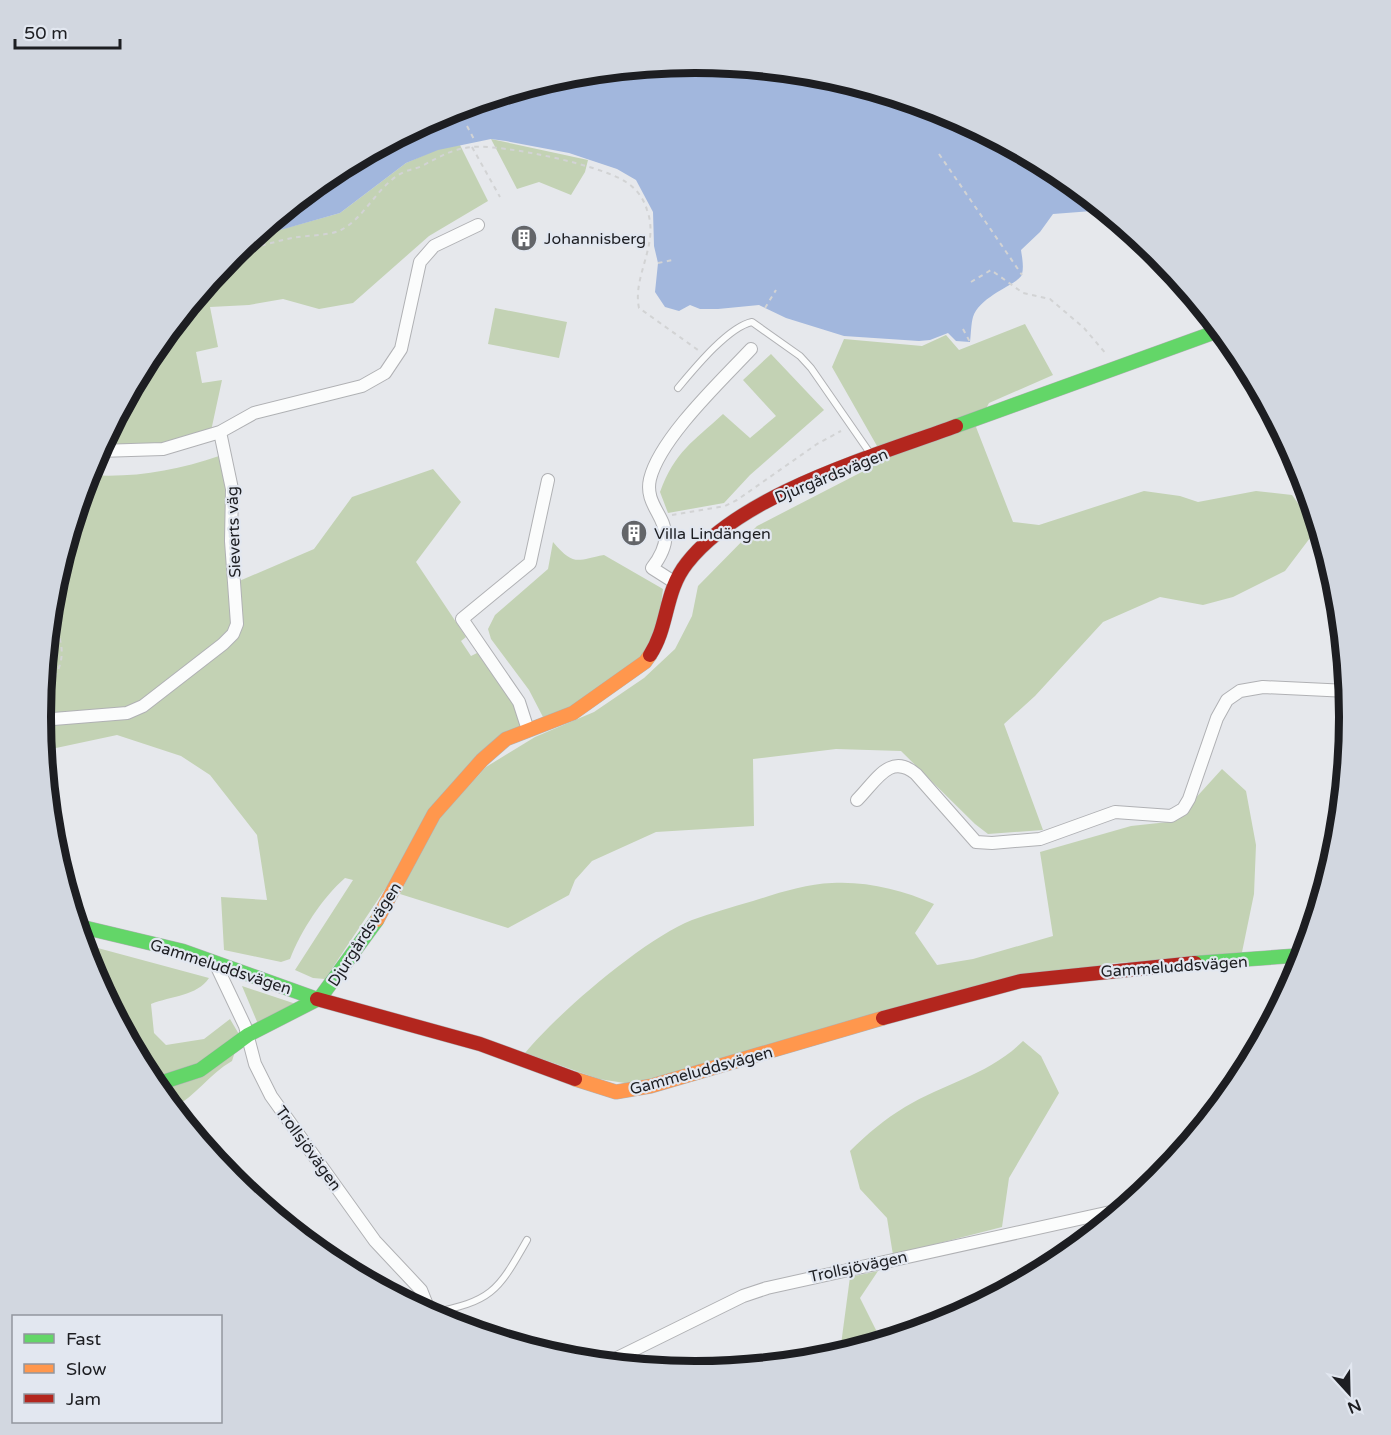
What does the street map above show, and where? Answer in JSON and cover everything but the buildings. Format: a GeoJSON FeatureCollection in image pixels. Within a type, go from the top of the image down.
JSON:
{"type":"FeatureCollection","features":[{"type":"Feature","properties":{"kind":"street"},"geometry":{"type":"LineString","coordinates":[[109,451],[163,449],[220,432],[254,413],[362,386],[385,373],[401,349],[420,262],[435,246],[478,225]]}},
{"type":"Feature","properties":{"kind":"street","name":"Djurgårdsvägen"},"geometry":{"type":"LineString","coordinates":[[164,1082],[200,1070],[248,1035],[320,998],[328,990],[375,921],[434,814],[494,748],[506,739],[573,713],[645,662],[654,652],[661,636],[668,596],[674,582],[698,552],[750,512],[788,490],[872,457],[1213,333]]}},
{"type":"Feature","properties":{"kind":"street"},"geometry":{"type":"LineString","coordinates":[[674,582],[652,568],[663,554],[665,546],[662,517],[648,496],[650,478],[658,461],[699,404],[751,349]]}},
{"type":"Feature","properties":{"kind":"street","name":"Sieverts väg"},"geometry":{"type":"LineString","coordinates":[[51,719],[127,713],[143,706],[224,644],[233,634],[237,624],[231,541],[232,489],[220,432]]}},
{"type":"Feature","properties":{"kind":"street"},"geometry":{"type":"LineString","coordinates":[[528,730],[519,702],[462,619],[530,564],[548,480]]}},
{"type":"Feature","properties":{"kind":"street"},"geometry":{"type":"LineString","coordinates":[[857,800],[890,767],[897,764],[906,765],[916,774],[976,842],[1040,839],[1115,812],[1171,816],[1183,809],[1189,799],[1204,749],[1227,700],[1249,688],[1339,691]]}},
{"type":"Feature","properties":{"kind":"street","name":"Gammeluddsvägen"},"geometry":{"type":"LineString","coordinates":[[86,928],[159,944],[350,1010],[480,1044],[589,1085],[616,1092],[651,1086],[922,1006],[1021,981],[1120,969],[1294,956]]}},
{"type":"Feature","properties":{"kind":"street","name":"Trollsjövägen"},"geometry":{"type":"LineString","coordinates":[[216,965],[248,1035],[255,1064],[271,1096],[375,1241],[421,1290],[426,1303]]}},
{"type":"Feature","properties":{"kind":"street","name":"Trollsjövägen"},"geometry":{"type":"LineString","coordinates":[[619,1357],[743,1296],[767,1288],[1107,1213]]}},
{"type":"Feature","properties":{"kind":"lane"},"geometry":{"type":"LineString","coordinates":[[678,388],[706,355],[740,328],[752,322],[800,356],[811,368],[872,457]]}},
{"type":"Feature","properties":{"kind":"lane","name":"Trollsjövägen"},"geometry":{"type":"LineString","coordinates":[[443,1310],[480,1300],[497,1288],[527,1240]]}},
{"type":"Feature","properties":{"kind":"path"},"geometry":{"type":"LineString","coordinates":[[467,126],[475,141]]}},
{"type":"Feature","properties":{"kind":"path"},"geometry":{"type":"LineString","coordinates":[[472,147],[500,197]]}},
{"type":"Feature","properties":{"kind":"path"},"geometry":{"type":"LineString","coordinates":[[255,248],[341,230],[367,206],[382,188],[404,172],[420,167],[443,153],[472,147],[492,147],[576,164],[627,183],[643,199],[650,224],[645,269],[636,294],[639,308],[706,355]]}},
{"type":"Feature","properties":{"kind":"path"},"geometry":{"type":"LineString","coordinates":[[939,153],[1022,275]]}},
{"type":"Feature","properties":{"kind":"path"},"geometry":{"type":"LineString","coordinates":[[658,263],[673,260]]}},
{"type":"Feature","properties":{"kind":"path"},"geometry":{"type":"LineString","coordinates":[[971,282],[991,270],[1023,293],[1050,299],[1084,328],[1109,357]]}},
{"type":"Feature","properties":{"kind":"path"},"geometry":{"type":"LineString","coordinates":[[765,308],[776,290]]}},
{"type":"Feature","properties":{"kind":"path"},"geometry":{"type":"LineString","coordinates":[[963,329],[970,342]]}},
{"type":"Feature","properties":{"kind":"path"},"geometry":{"type":"LineString","coordinates":[[662,517],[725,506],[750,492],[828,437],[853,429]]}},
{"type":"Feature","properties":{"kind":"path"},"geometry":{"type":"LineString","coordinates":[[52,683],[62,666],[58,629]]}},
{"type":"Feature","properties":{"kind":"green space"},"geometry":{"type":"Polygon","coordinates":[[[491,139],[588,160],[585,172],[571,195],[539,182],[517,189],[491,139]]]}},
{"type":"Feature","properties":{"kind":"green space"},"geometry":{"type":"Polygon","coordinates":[[[460,145],[488,201],[429,236],[353,303],[319,309],[283,299],[249,305],[210,307],[218,347],[196,352],[202,383],[222,380],[211,431],[158,445],[111,445],[137,395],[184,325],[240,262],[271,233],[340,213],[406,163],[438,149],[460,145]]]}},
{"type":"Feature","properties":{"kind":"green space"},"geometry":{"type":"Polygon","coordinates":[[[495,308],[567,322],[559,358],[488,344],[495,308]]]}},
{"type":"Feature","properties":{"kind":"green space"},"geometry":{"type":"Polygon","coordinates":[[[1025,324],[1053,375],[989,403],[976,427],[1013,522],[1039,525],[1144,491],[1180,496],[1198,502],[1256,491],[1292,495],[1305,513],[1313,534],[1285,571],[1233,597],[1203,605],[1160,597],[1103,622],[1035,696],[1004,724],[1043,830],[988,834],[901,751],[836,749],[753,759],[754,826],[656,832],[592,861],[575,880],[569,895],[508,928],[400,894],[431,827],[486,767],[535,737],[594,712],[644,678],[675,649],[692,616],[698,586],[757,526],[885,460],[832,367],[844,339],[922,346],[946,335],[959,350],[1025,324]]]}},
{"type":"Feature","properties":{"kind":"green space"},"geometry":{"type":"Polygon","coordinates":[[[771,354],[824,410],[750,475],[724,503],[668,513],[660,492],[672,466],[686,448],[723,414],[750,438],[776,416],[743,380],[771,354]]]}},
{"type":"Feature","properties":{"kind":"green space"},"geometry":{"type":"Polygon","coordinates":[[[219,456],[227,486],[225,541],[230,585],[314,549],[352,497],[433,469],[461,502],[416,562],[466,637],[461,641],[471,656],[477,653],[519,711],[523,728],[496,739],[383,892],[325,979],[313,978],[295,970],[353,880],[345,878],[320,905],[306,926],[290,959],[281,962],[224,950],[221,897],[267,900],[257,835],[210,775],[181,756],[117,735],[52,750],[52,675],[63,592],[85,510],[98,476],[154,472],[186,466],[219,456]]]}},
{"type":"Feature","properties":{"kind":"green space"},"geometry":{"type":"Polygon","coordinates":[[[553,542],[566,555],[576,560],[604,555],[663,589],[659,619],[644,654],[571,709],[543,717],[529,690],[491,639],[488,629],[495,615],[548,569],[553,542]]]}},
{"type":"Feature","properties":{"kind":"green space"},"geometry":{"type":"Polygon","coordinates":[[[1222,769],[1246,791],[1256,845],[1254,894],[1241,957],[1114,963],[631,1084],[599,1079],[525,1053],[580,998],[650,943],[692,920],[802,887],[832,883],[871,885],[934,904],[915,933],[937,965],[973,959],[1053,936],[1040,852],[1131,826],[1168,822],[1182,813],[1222,769]]]}},
{"type":"Feature","properties":{"kind":"green space"},"geometry":{"type":"Polygon","coordinates":[[[94,947],[209,978],[198,989],[151,1004],[154,1033],[166,1045],[204,1039],[230,1019],[240,1036],[232,1061],[180,1104],[137,1040],[117,1003],[94,947]]]}},
{"type":"Feature","properties":{"kind":"green space"},"geometry":{"type":"Polygon","coordinates":[[[242,986],[296,1004],[258,1024],[242,986]]]}},
{"type":"Feature","properties":{"kind":"green space"},"geometry":{"type":"Polygon","coordinates":[[[1023,1041],[1041,1056],[1059,1093],[1009,1178],[1002,1227],[893,1255],[887,1218],[860,1189],[850,1151],[876,1127],[898,1112],[996,1062],[1023,1041]]]}},
{"type":"Feature","properties":{"kind":"green space"},"geometry":{"type":"Polygon","coordinates":[[[878,1271],[860,1298],[879,1335],[841,1345],[850,1277],[878,1271]]]}},
{"type":"Feature","properties":{"kind":"water"},"geometry":{"type":"Polygon","coordinates":[[[696,73],[738,74],[821,85],[903,107],[981,139],[1018,159],[1094,211],[1053,214],[1040,232],[1021,250],[1023,268],[1020,278],[991,296],[977,309],[972,320],[970,342],[956,341],[948,333],[930,340],[919,341],[844,336],[786,318],[759,305],[700,309],[690,305],[679,311],[665,307],[655,292],[658,263],[654,246],[653,212],[636,180],[617,169],[569,153],[491,139],[438,150],[406,163],[340,213],[272,232],[303,206],[373,159],[410,139],[488,107],[570,85],[653,74],[696,73]]]}},
{"type":"Feature","properties":{"kind":"traffic: fast"},"geometry":{"type":"LineString","coordinates":[[956,426],[1213,333]]}},
{"type":"Feature","properties":{"kind":"traffic: fast"},"geometry":{"type":"LineString","coordinates":[[164,1082],[200,1070],[248,1035],[320,998],[377,920]]}},
{"type":"Feature","properties":{"kind":"traffic: fast"},"geometry":{"type":"LineString","coordinates":[[86,928],[183,951],[317,999]]}},
{"type":"Feature","properties":{"kind":"traffic: fast"},"geometry":{"type":"LineString","coordinates":[[1195,963],[1294,956]]}},
{"type":"Feature","properties":{"kind":"traffic: slow"},"geometry":{"type":"LineString","coordinates":[[377,920],[434,814],[482,760],[506,739],[573,713],[645,662],[650,655]]}},
{"type":"Feature","properties":{"kind":"traffic: slow"},"geometry":{"type":"LineString","coordinates":[[575,1079],[616,1092],[651,1086],[883,1018]]}},
{"type":"Feature","properties":{"kind":"traffic: jam"},"geometry":{"type":"LineString","coordinates":[[650,655],[661,632],[670,597],[680,574],[687,563],[711,538],[741,516],[812,479],[956,426]]}},
{"type":"Feature","properties":{"kind":"traffic: jam"},"geometry":{"type":"LineString","coordinates":[[883,1018],[1021,981],[1195,963]]}},
{"type":"Feature","properties":{"kind":"traffic: jam"},"geometry":{"type":"LineString","coordinates":[[317,999],[480,1044],[575,1079]]}},
{"type":"Feature","properties":{"kind":"place","name":"Johannisberg"},"geometry":{"type":"Point","coordinates":[524,238]}},
{"type":"Feature","properties":{"kind":"place","name":"Villa Lindängen"},"geometry":{"type":"Point","coordinates":[634,533]}}]}
